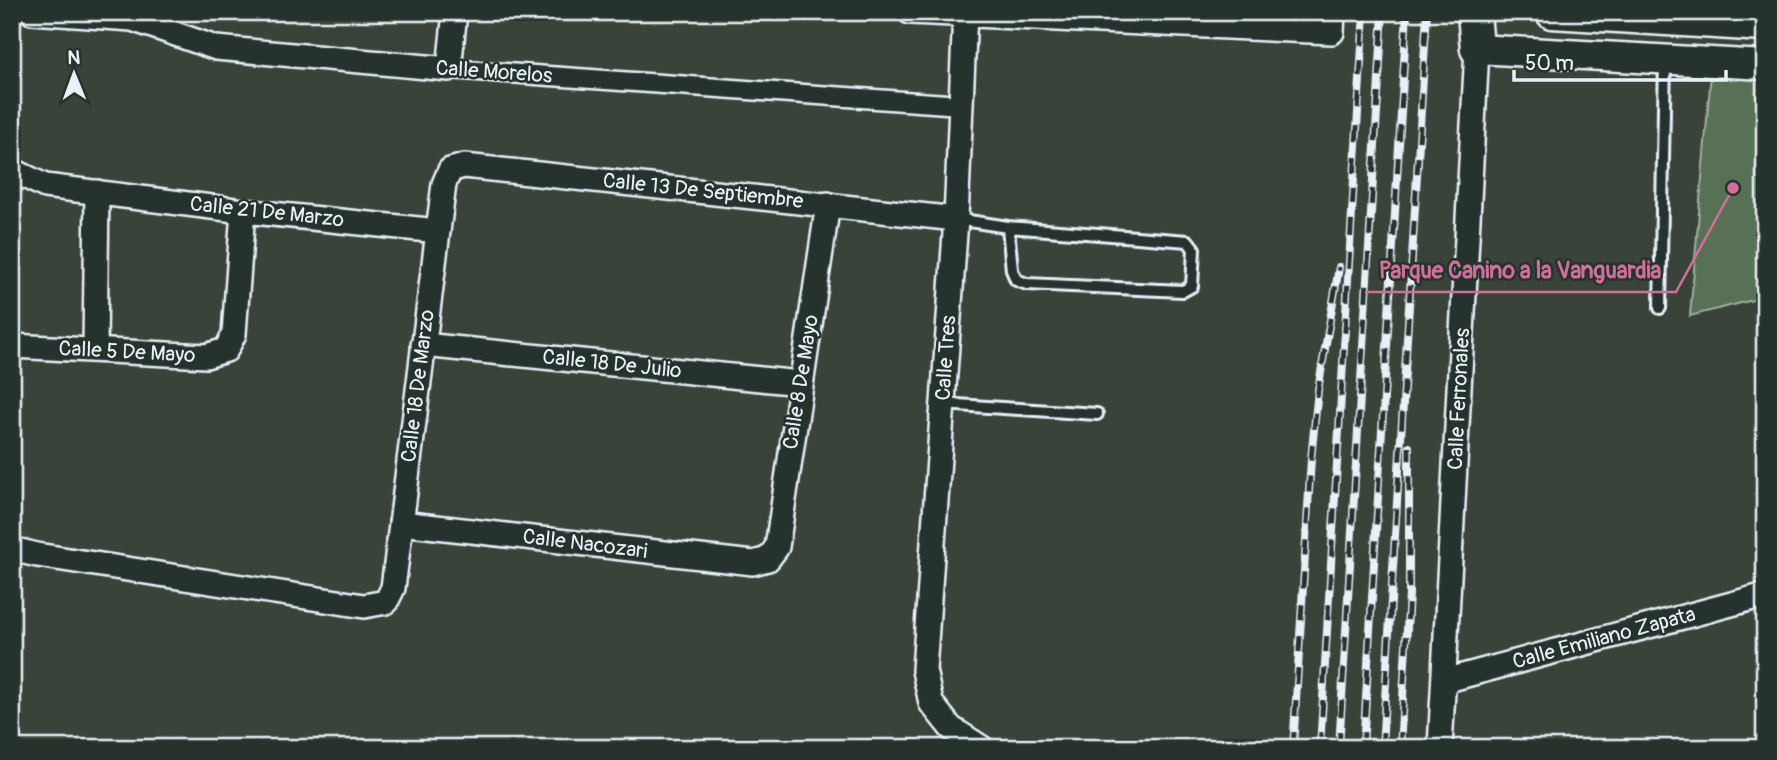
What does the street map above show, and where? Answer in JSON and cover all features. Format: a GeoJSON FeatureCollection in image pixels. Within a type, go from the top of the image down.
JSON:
{"type":"FeatureCollection","features":[{"type":"Feature","properties":{"kind":"main road"},"geometry":{"type":"LineString","coordinates":[[1474,12],[1477,49]]}},
{"type":"Feature","properties":{"kind":"main road"},"geometry":{"type":"LineString","coordinates":[[1552,12],[1765,26]]}},
{"type":"Feature","properties":{"kind":"street","name":"Calle Morelos"},"geometry":{"type":"LineString","coordinates":[[32,12],[132,19],[216,48],[449,69],[961,105]]}},
{"type":"Feature","properties":{"kind":"street"},"geometry":{"type":"LineString","coordinates":[[449,69],[455,12]]}},
{"type":"Feature","properties":{"kind":"street"},"geometry":{"type":"LineString","coordinates":[[910,12],[1332,32],[1333,12]]}},
{"type":"Feature","properties":{"kind":"street","name":"Calle Tres"},"geometry":{"type":"LineString","coordinates":[[965,14],[956,219],[923,670],[931,704],[951,728],[982,748]]}},
{"type":"Feature","properties":{"kind":"street"},"geometry":{"type":"LineString","coordinates":[[1477,49],[1765,65]]}},
{"type":"Feature","properties":{"kind":"street","name":"Calle Ferronales"},"geometry":{"type":"LineString","coordinates":[[1440,748],[1477,49]]}},
{"type":"Feature","properties":{"kind":"street","name":"Calle 13 De Septiembre"},"geometry":{"type":"LineString","coordinates":[[450,170],[464,166],[956,219]]}},
{"type":"Feature","properties":{"kind":"street","name":"Calle 21 De Marzo"},"geometry":{"type":"LineString","coordinates":[[12,170],[45,186],[243,211],[438,231]]}},
{"type":"Feature","properties":{"kind":"street","name":"Calle 18 De Marzo"},"geometry":{"type":"LineString","coordinates":[[12,549],[364,606],[386,602],[393,588],[444,184],[450,170]]}},
{"type":"Feature","properties":{"kind":"street"},"geometry":{"type":"LineString","coordinates":[[95,349],[97,192]]}},
{"type":"Feature","properties":{"kind":"street","name":"Calle 8 De Mayo"},"geometry":{"type":"LineString","coordinates":[[768,559],[776,547],[828,204]]}},
{"type":"Feature","properties":{"kind":"street","name":"Calle 5 De Mayo"},"geometry":{"type":"LineString","coordinates":[[12,346],[206,356],[226,350],[234,334],[243,211]]}},
{"type":"Feature","properties":{"kind":"street","name":"Calle 18 De Julio"},"geometry":{"type":"LineString","coordinates":[[423,345],[800,383]]}},
{"type":"Feature","properties":{"kind":"street","name":"Calle Nacozari"},"geometry":{"type":"LineString","coordinates":[[401,523],[753,563],[768,559]]}},
{"type":"Feature","properties":{"kind":"street","name":"Calle Emiliano Zapata"},"geometry":{"type":"LineString","coordinates":[[1444,681],[1765,595]]}},
{"type":"Feature","properties":{"kind":"lane"},"geometry":{"type":"LineString","coordinates":[[1660,308],[1665,60]]}},
{"type":"Feature","properties":{"kind":"lane"},"geometry":{"type":"LineString","coordinates":[[956,219],[1008,227],[1188,241],[1194,250],[1192,286],[1183,291],[1027,284],[1016,280],[1012,270],[1008,227]]}},
{"type":"Feature","properties":{"kind":"lane"},"geometry":{"type":"LineString","coordinates":[[942,404],[1097,414]]}},
{"type":"Feature","properties":{"kind":"green space"},"geometry":{"type":"Polygon","coordinates":[[[1711,73],[1765,78],[1765,297],[1690,316],[1711,73]]]}},
{"type":"Feature","properties":{"kind":"railway"},"geometry":{"type":"LineString","coordinates":[[1320,748],[1364,12]]}},
{"type":"Feature","properties":{"kind":"railway"},"geometry":{"type":"LineString","coordinates":[[1339,748],[1383,12]]}},
{"type":"Feature","properties":{"kind":"railway"},"geometry":{"type":"LineString","coordinates":[[1363,748],[1407,12]]}},
{"type":"Feature","properties":{"kind":"railway"},"geometry":{"type":"LineString","coordinates":[[1382,748],[1427,12]]}},
{"type":"Feature","properties":{"kind":"railway"},"geometry":{"type":"LineString","coordinates":[[1293,748],[1311,459],[1318,390],[1339,267]]}},
{"type":"Feature","properties":{"kind":"railway"},"geometry":{"type":"LineString","coordinates":[[1400,748],[1409,594],[1409,447]]}},
{"type":"Feature","properties":{"kind":"place","name":"Parque Canino a la Vanguardia"},"geometry":{"type":"Point","coordinates":[1733,188]}}]}
